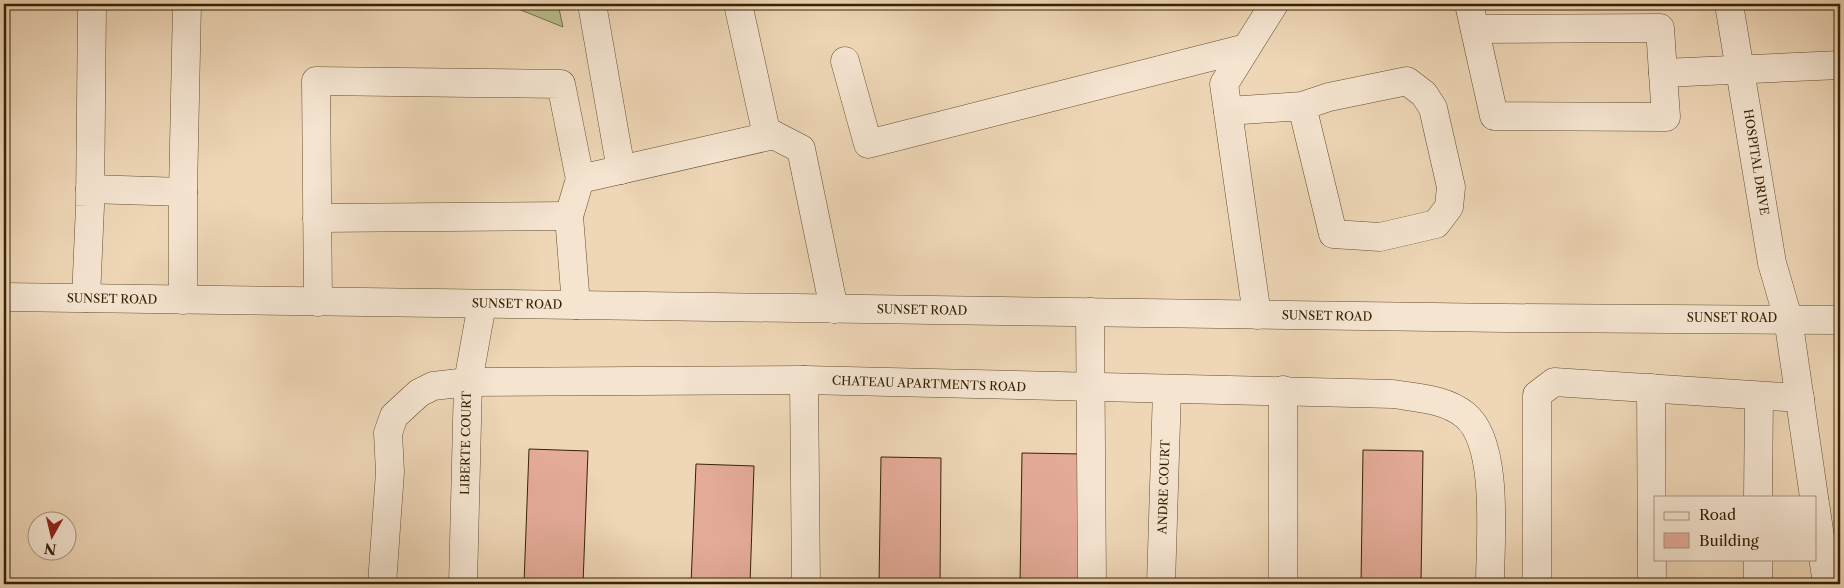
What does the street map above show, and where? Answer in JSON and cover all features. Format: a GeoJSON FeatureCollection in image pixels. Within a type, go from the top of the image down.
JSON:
{"type":"FeatureCollection","features":[{"type":"Feature","properties":{"kind":"street"},"geometry":{"type":"LineString","coordinates":[[86,298],[90,189],[92,4]]}},
{"type":"Feature","properties":{"kind":"street"},"geometry":{"type":"LineString","coordinates":[[183,300],[187,4]]}},
{"type":"Feature","properties":{"kind":"street"},"geometry":{"type":"LineString","coordinates":[[592,4],[621,170]]}},
{"type":"Feature","properties":{"kind":"street"},"geometry":{"type":"LineString","coordinates":[[738,4],[766,131],[801,149],[834,309]]}},
{"type":"Feature","properties":{"kind":"street"},"geometry":{"type":"LineString","coordinates":[[1257,315],[1224,84],[1274,4]]}},
{"type":"Feature","properties":{"kind":"street","name":"HOSPITAL DRIVE"},"geometry":{"type":"LineString","coordinates":[[1730,4],[1772,263],[1788,318],[1814,496]]}},
{"type":"Feature","properties":{"kind":"street"},"geometry":{"type":"LineString","coordinates":[[1472,16],[1660,28],[1666,117],[1494,116],[1472,16]]}},
{"type":"Feature","properties":{"kind":"street"},"geometry":{"type":"LineString","coordinates":[[845,61],[868,144],[1246,48]]}},
{"type":"Feature","properties":{"kind":"street"},"geometry":{"type":"LineString","coordinates":[[1662,73],[1840,65]]}},
{"type":"Feature","properties":{"kind":"street"},"geometry":{"type":"LineString","coordinates":[[318,302],[316,81],[561,84],[580,179],[569,216],[576,305]]}},
{"type":"Feature","properties":{"kind":"street"},"geometry":{"type":"LineString","coordinates":[[1228,111],[1302,106],[1328,97],[1407,81],[1424,94],[1433,108],[1451,187],[1449,207],[1436,224],[1380,237],[1333,234],[1302,106]]}},
{"type":"Feature","properties":{"kind":"street"},"geometry":{"type":"LineString","coordinates":[[580,179],[774,135]]}},
{"type":"Feature","properties":{"kind":"street"},"geometry":{"type":"LineString","coordinates":[[90,189],[183,192]]}},
{"type":"Feature","properties":{"kind":"street"},"geometry":{"type":"LineString","coordinates":[[317,218],[569,216]]}},
{"type":"Feature","properties":{"kind":"street","name":"SUNSET ROAD"},"geometry":{"type":"LineString","coordinates":[[4,297],[1257,315],[1505,318],[1788,318],[1840,320]]}},
{"type":"Feature","properties":{"kind":"street","name":"LIBERTE COURT"},"geometry":{"type":"LineString","coordinates":[[463,584],[468,382],[482,304]]}},
{"type":"Feature","properties":{"kind":"street"},"geometry":{"type":"LineString","coordinates":[[1090,312],[1092,584]]}},
{"type":"Feature","properties":{"kind":"street"},"geometry":{"type":"LineString","coordinates":[[804,380],[806,584]]}},
{"type":"Feature","properties":{"kind":"street","name":"CHATEAU APARTMENTS ROAD"},"geometry":{"type":"LineString","coordinates":[[382,584],[390,472],[388,433],[394,416],[404,404],[426,389],[433,386],[468,382],[804,380],[1167,390],[1283,390],[1412,397],[1446,404],[1466,416],[1481,436],[1488,459],[1490,584]]}},
{"type":"Feature","properties":{"kind":"street"},"geometry":{"type":"LineString","coordinates":[[1537,584],[1537,395],[1554,382],[1800,398]]}},
{"type":"Feature","properties":{"kind":"street"},"geometry":{"type":"LineString","coordinates":[[1651,388],[1652,584]]}},
{"type":"Feature","properties":{"kind":"street","name":"ANDRE COURT"},"geometry":{"type":"LineString","coordinates":[[1161,584],[1167,390]]}},
{"type":"Feature","properties":{"kind":"street"},"geometry":{"type":"LineString","coordinates":[[1283,390],[1283,584]]}},
{"type":"Feature","properties":{"kind":"street"},"geometry":{"type":"LineString","coordinates":[[1758,496],[1759,396]]}},
{"type":"Feature","properties":{"kind":"street"},"geometry":{"type":"LineString","coordinates":[[1816,510],[1827,584]]}},
{"type":"Feature","properties":{"kind":"street"},"geometry":{"type":"LineString","coordinates":[[1758,560],[1758,584]]}},
{"type":"Feature","properties":{"kind":"path"},"geometry":{"type":"LineString","coordinates":[[1838,368],[1840,377]]}},
{"type":"Feature","properties":{"kind":"green space"},"geometry":{"type":"Polygon","coordinates":[[[506,4],[558,4],[563,27],[506,4]]]}},
{"type":"Feature","properties":{"kind":"building"},"geometry":{"type":"Polygon","coordinates":[[[529,449],[588,451],[583,584],[524,584],[529,449]]]}},
{"type":"Feature","properties":{"kind":"building"},"geometry":{"type":"Polygon","coordinates":[[[1363,450],[1423,451],[1421,584],[1361,584],[1363,450]]]}},
{"type":"Feature","properties":{"kind":"building"},"geometry":{"type":"Polygon","coordinates":[[[1022,453],[1082,454],[1081,584],[1020,584],[1022,453]]]}},
{"type":"Feature","properties":{"kind":"building"},"geometry":{"type":"Polygon","coordinates":[[[881,457],[941,458],[940,584],[879,584],[881,457]]]}},
{"type":"Feature","properties":{"kind":"building"},"geometry":{"type":"Polygon","coordinates":[[[696,464],[754,466],[750,584],[691,584],[696,464]]]}}]}
